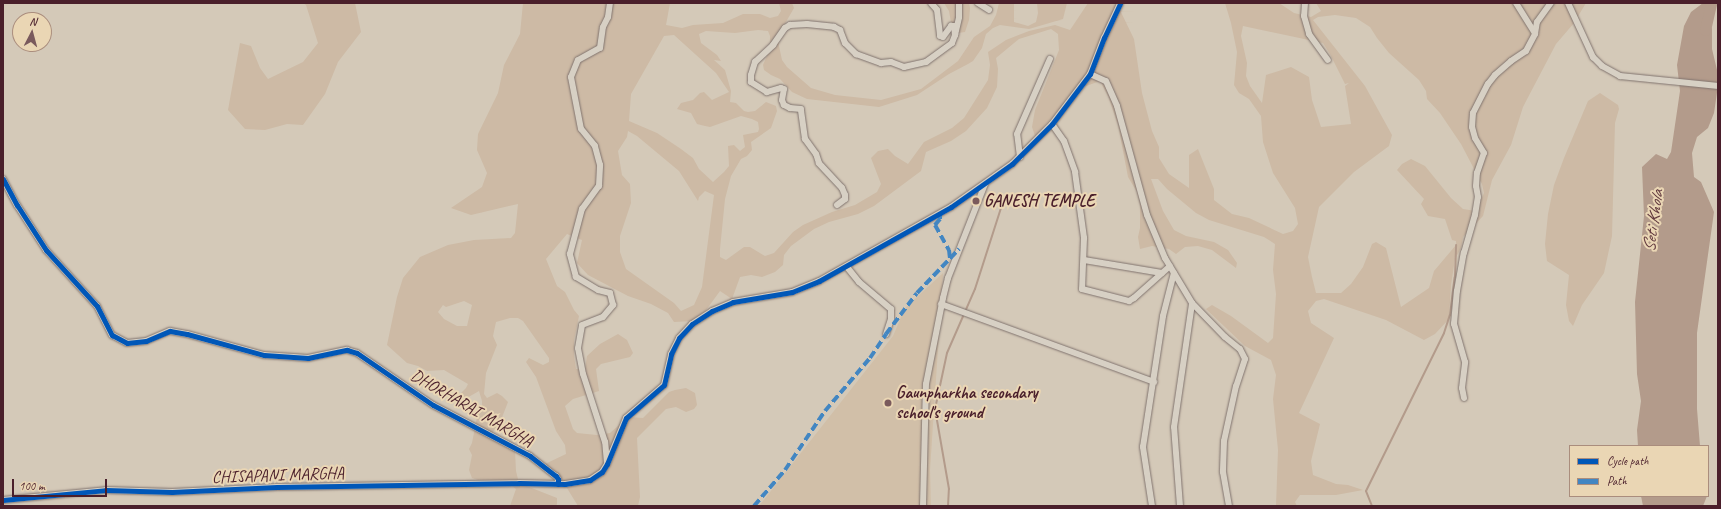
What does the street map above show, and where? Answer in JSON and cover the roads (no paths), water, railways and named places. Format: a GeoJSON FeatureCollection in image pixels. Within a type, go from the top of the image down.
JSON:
{"type":"FeatureCollection","features":[{"type":"Feature","properties":{"kind":"street"},"geometry":{"type":"LineString","coordinates":[[607,464],[605,442],[583,374],[578,348],[582,325],[603,317],[613,306],[610,293],[598,290],[576,277],[570,254],[582,209],[599,186],[600,165],[595,146],[581,129],[571,76],[578,60],[600,48],[603,28],[608,17],[610,3]]}},
{"type":"Feature","properties":{"kind":"street"},"geometry":{"type":"LineString","coordinates":[[931,3],[937,10],[940,36],[946,34],[951,26],[954,26],[955,35]]}},
{"type":"Feature","properties":{"kind":"street"},"geometry":{"type":"LineString","coordinates":[[837,205],[845,199],[845,195],[842,188],[819,163],[816,154],[805,139],[801,109],[790,108],[784,105],[782,100],[784,89],[781,88],[768,92],[751,82],[751,75],[755,62],[773,45],[785,28],[790,25],[807,24],[834,27],[840,30],[845,43],[856,54],[881,63],[891,62],[904,67],[926,62],[952,42],[959,17],[959,3]]}},
{"type":"Feature","properties":{"kind":"street"},"geometry":{"type":"LineString","coordinates":[[978,3],[989,10]]}},
{"type":"Feature","properties":{"kind":"street"},"geometry":{"type":"LineString","coordinates":[[607,464],[626,418],[664,386],[671,354],[679,338],[692,324],[712,311],[733,302],[792,292],[819,282],[951,207],[985,184],[1020,157],[1052,124],[1090,74],[1120,3]]}},
{"type":"Feature","properties":{"kind":"street"},"geometry":{"type":"LineString","coordinates":[[1305,3],[1304,16],[1308,34],[1328,60]]}},
{"type":"Feature","properties":{"kind":"street"},"geometry":{"type":"LineString","coordinates":[[1516,3],[1535,34]]}},
{"type":"Feature","properties":{"kind":"street"},"geometry":{"type":"LineString","coordinates":[[1464,398],[1462,388],[1465,362],[1454,324],[1457,291],[1464,253],[1475,215],[1478,197],[1476,186],[1477,173],[1484,154],[1475,138],[1472,127],[1473,113],[1488,84],[1495,75],[1511,61],[1526,51],[1535,34],[1537,22],[1551,3]]}},
{"type":"Feature","properties":{"kind":"street"},"geometry":{"type":"LineString","coordinates":[[1568,3],[1593,57],[1620,76],[1655,81],[1718,86]]}},
{"type":"Feature","properties":{"kind":"street"},"geometry":{"type":"LineString","coordinates":[[1020,157],[1017,134],[1050,59]]}},
{"type":"Feature","properties":{"kind":"street"},"geometry":{"type":"LineString","coordinates":[[1090,74],[1106,81],[1117,106],[1147,215],[1170,266],[1192,303],[1240,349],[1245,358],[1236,386],[1224,441],[1223,472],[1229,506]]}},
{"type":"Feature","properties":{"kind":"street"},"geometry":{"type":"LineString","coordinates":[[1052,124],[1064,141],[1075,172],[1084,238],[1082,289],[1129,301],[1170,266]]}},
{"type":"Feature","properties":{"kind":"street","name":"DHORHARAI MARGHA"},"geometry":{"type":"LineString","coordinates":[[3,179],[17,205],[46,250],[97,306],[112,335],[117,338],[127,343],[146,341],[170,331],[187,334],[264,355],[308,358],[347,350],[357,353],[433,405],[530,456],[556,476],[558,479],[556,484]]}},
{"type":"Feature","properties":{"kind":"street"},"geometry":{"type":"LineString","coordinates":[[923,506],[926,384],[948,278],[985,184]]}},
{"type":"Feature","properties":{"kind":"street"},"geometry":{"type":"LineString","coordinates":[[1084,260],[1162,273]]}},
{"type":"Feature","properties":{"kind":"street"},"geometry":{"type":"LineString","coordinates":[[847,267],[859,282],[891,309],[891,319],[886,334]]}},
{"type":"Feature","properties":{"kind":"street"},"geometry":{"type":"LineString","coordinates":[[1152,506],[1143,447],[1163,316],[1174,273]]}},
{"type":"Feature","properties":{"kind":"street"},"geometry":{"type":"LineString","coordinates":[[1180,506],[1174,427],[1192,303]]}},
{"type":"Feature","properties":{"kind":"street"},"geometry":{"type":"LineString","coordinates":[[942,304],[1154,382]]}},
{"type":"Feature","properties":{"kind":"street","name":"CHISAPANI MARGHA"},"geometry":{"type":"LineString","coordinates":[[3,500],[106,490],[172,492],[277,488],[574,484],[590,480],[602,472],[607,464]]}},
{"type":"Feature","properties":{"kind":"water"},"geometry":{"type":"Polygon","coordinates":[[[1703,3],[1711,3],[1708,15],[1712,29],[1712,49],[1718,74],[1718,86],[1714,113],[1708,128],[1697,137],[1692,153],[1694,177],[1701,182],[1714,212],[1697,333],[1697,409],[1700,445],[1638,445],[1637,430],[1641,401],[1637,374],[1635,302],[1644,216],[1642,167],[1656,154],[1667,159],[1671,152],[1680,91],[1677,65],[1684,26],[1691,12],[1703,3]]]}},
{"type":"Feature","properties":{"kind":"water"},"geometry":{"type":"Polygon","coordinates":[[[1641,497],[1707,497],[1703,506],[1643,506],[1641,497]]]}},
{"type":"Feature","properties":{"kind":"waterway","name":"Seti Khola"},"geometry":{"type":"LineString","coordinates":[[1705,30],[1711,3]]}},
{"type":"Feature","properties":{"kind":"waterway"},"geometry":{"type":"LineString","coordinates":[[948,506],[949,489],[935,409],[947,353],[975,289],[1001,208]]}},
{"type":"Feature","properties":{"kind":"waterway"},"geometry":{"type":"LineString","coordinates":[[1372,506],[1366,491],[1444,333],[1450,315],[1455,277],[1456,245]]}},
{"type":"Feature","properties":{"kind":"place","name":"GANESH TEMPLE"},"geometry":{"type":"Point","coordinates":[976,201]}},
{"type":"Feature","properties":{"kind":"place","name":"Gaunpharkha secondary school's ground"},"geometry":{"type":"Point","coordinates":[888,403]}}]}
